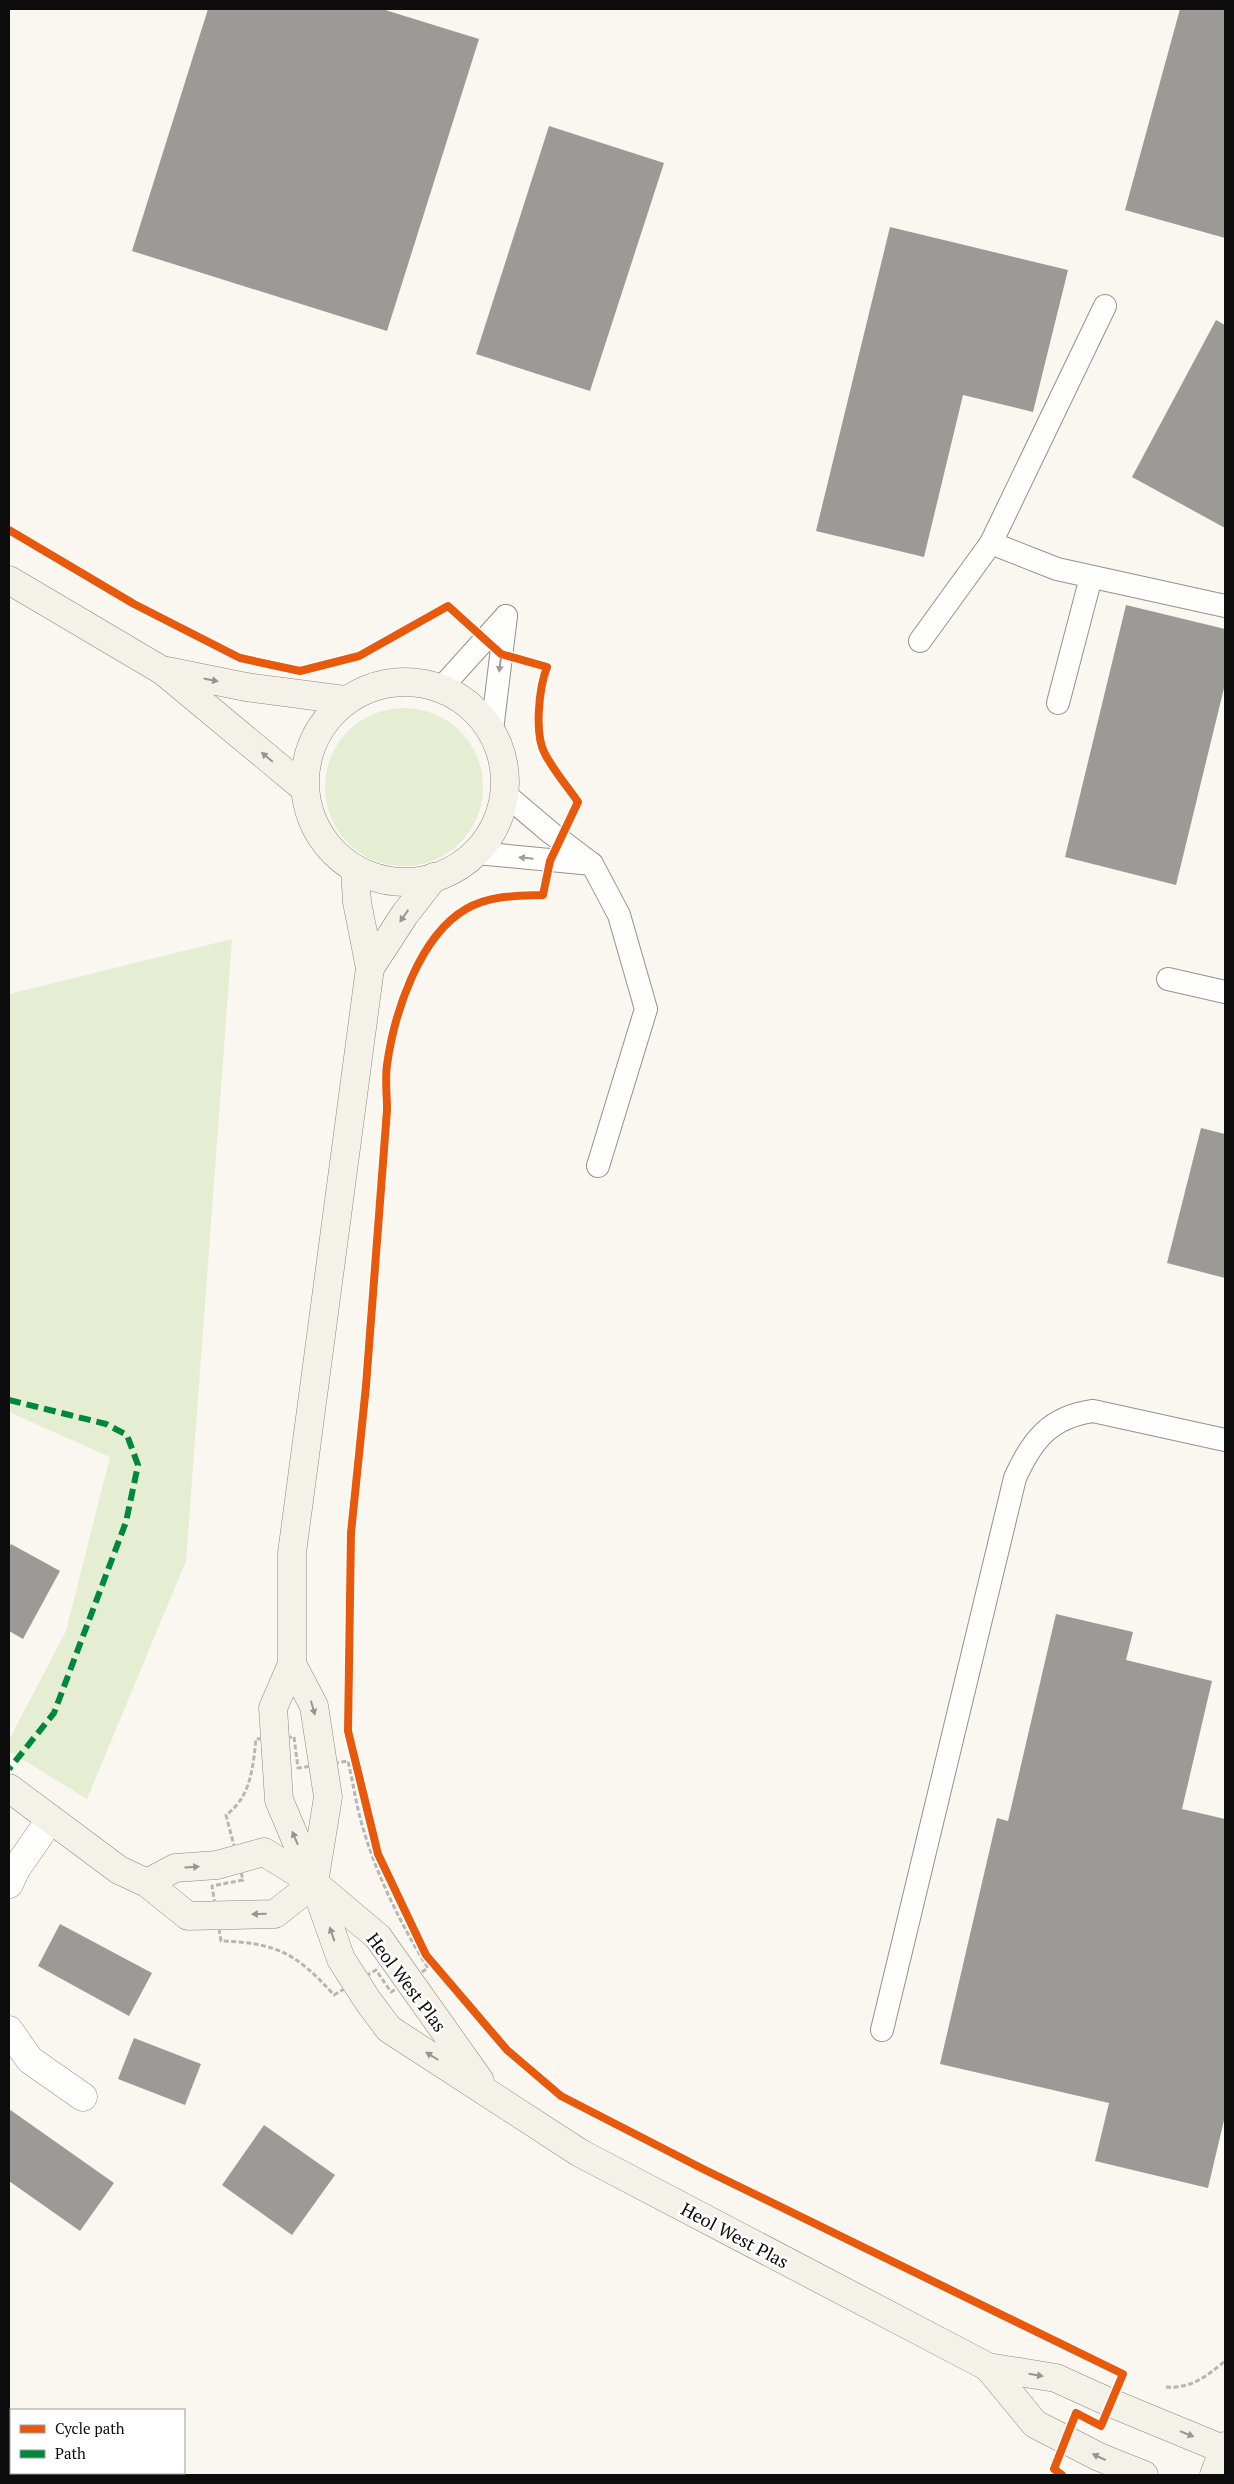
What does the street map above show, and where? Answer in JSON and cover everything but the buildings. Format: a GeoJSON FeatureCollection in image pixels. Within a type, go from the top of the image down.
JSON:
{"type":"FeatureCollection","features":[{"type":"Feature","properties":{"kind":"street"},"geometry":{"type":"LineString","coordinates":[[9,580],[163,670],[304,788]]}},
{"type":"Feature","properties":{"kind":"street"},"geometry":{"type":"LineString","coordinates":[[163,670],[246,687],[345,700]]}},
{"type":"Feature","properties":{"kind":"street"},"geometry":{"type":"LineString","coordinates":[[408,680],[442,687],[470,704],[492,730],[504,761],[506,795],[496,826],[477,853],[450,872],[419,882],[386,881],[355,869],[329,848],[312,820],[304,788],[308,755],[322,725],[345,700],[376,685],[408,680]]}},
{"type":"Feature","properties":{"kind":"street"},"geometry":{"type":"LineString","coordinates":[[314,1883],[279,1800],[273,1708],[292,1664],[292,1553],[370,968],[357,902],[355,869]]}},
{"type":"Feature","properties":{"kind":"street"},"geometry":{"type":"LineString","coordinates":[[370,968],[405,914],[434,877]]}},
{"type":"Feature","properties":{"kind":"street"},"geometry":{"type":"LineString","coordinates":[[9,1788],[119,1870],[147,1883],[188,1916],[275,1914],[314,1883],[328,1797],[314,1706],[292,1664]]}},
{"type":"Feature","properties":{"kind":"street"},"geometry":{"type":"LineString","coordinates":[[9,1884],[16,1869],[50,1820]]}},
{"type":"Feature","properties":{"kind":"street","name":"Heol West Plas"},"geometry":{"type":"LineString","coordinates":[[147,1883],[175,1868],[217,1865],[264,1852],[314,1883],[378,1937],[488,2092]]}},
{"type":"Feature","properties":{"kind":"street","name":"Heol West Plas"},"geometry":{"type":"LineString","coordinates":[[314,1883],[341,1959],[388,2028],[580,2153],[988,2367],[1056,2378],[1225,2448]]}},
{"type":"Feature","properties":{"kind":"street"},"geometry":{"type":"LineString","coordinates":[[9,2030],[30,2060],[83,2097]]}},
{"type":"Feature","properties":{"kind":"street","name":"Heol West Plas"},"geometry":{"type":"LineString","coordinates":[[988,2367],[1035,2424],[1099,2457],[1144,2475]]}},
{"type":"Feature","properties":{"kind":"street"},"geometry":{"type":"LineString","coordinates":[[1214,2475],[1225,2448]]}},
{"type":"Feature","properties":{"kind":"lane"},"geometry":{"type":"LineString","coordinates":[[920,641],[991,543],[1105,306]]}},
{"type":"Feature","properties":{"kind":"lane"},"geometry":{"type":"LineString","coordinates":[[991,543],[1057,569],[1225,606]]}},
{"type":"Feature","properties":{"kind":"lane"},"geometry":{"type":"LineString","coordinates":[[1058,703],[1091,576]]}},
{"type":"Feature","properties":{"kind":"lane"},"geometry":{"type":"LineString","coordinates":[[442,687],[506,616],[492,730]]}},
{"type":"Feature","properties":{"kind":"lane"},"geometry":{"type":"LineString","coordinates":[[506,795],[592,864],[619,915],[646,1009],[598,1166]]}},
{"type":"Feature","properties":{"kind":"lane"},"geometry":{"type":"LineString","coordinates":[[477,853],[592,864]]}},
{"type":"Feature","properties":{"kind":"lane"},"geometry":{"type":"LineString","coordinates":[[1168,978],[1225,992]]}},
{"type":"Feature","properties":{"kind":"lane"},"geometry":{"type":"LineString","coordinates":[[882,2030],[1015,1478],[1026,1453],[1047,1430],[1071,1414],[1093,1411],[1225,1440]]}},
{"type":"Feature","properties":{"kind":"path"},"geometry":{"type":"LineString","coordinates":[[352,1750],[367,1806]]}},
{"type":"Feature","properties":{"kind":"path"},"geometry":{"type":"LineString","coordinates":[[369,1816],[378,1854],[426,1955],[438,1970]]}},
{"type":"Feature","properties":{"kind":"path"},"geometry":{"type":"LineString","coordinates":[[1159,2387],[1180,2388],[1202,2380],[1225,2361]]}},
{"type":"Feature","properties":{"kind":"green space"},"geometry":{"type":"Polygon","coordinates":[[[404,708],[434,714],[460,731],[477,757],[483,787],[477,817],[460,843],[434,860],[404,866],[374,860],[348,843],[331,817],[325,787],[331,757],[348,731],[374,714],[404,708]]]}},
{"type":"Feature","properties":{"kind":"green space"},"geometry":{"type":"Polygon","coordinates":[[[232,939],[186,1561],[87,1799],[9,1751],[9,1740],[66,1631],[110,1457],[9,1412],[9,994],[232,939]]]}},
{"type":"Feature","properties":{"kind":"marked path"},"geometry":{"type":"LineString","coordinates":[[9,1400],[106,1424],[127,1435],[138,1465],[126,1522],[54,1713],[9,1769]]}},
{"type":"Feature","properties":{"kind":"cycle path"},"geometry":{"type":"LineString","coordinates":[[9,530],[134,604],[240,658],[300,671],[359,656],[448,606],[501,654],[547,667],[539,711],[542,745],[552,766],[578,802],[550,861],[543,895],[504,897],[484,901],[466,909],[449,921],[422,957],[412,978],[396,1023],[387,1065],[387,1110],[366,1386],[351,1533],[348,1731],[378,1854],[426,1955],[507,2050],[561,2096],[705,2170],[1123,2374],[1101,2426],[1076,2413],[1054,2469],[1062,2475]]}}]}
